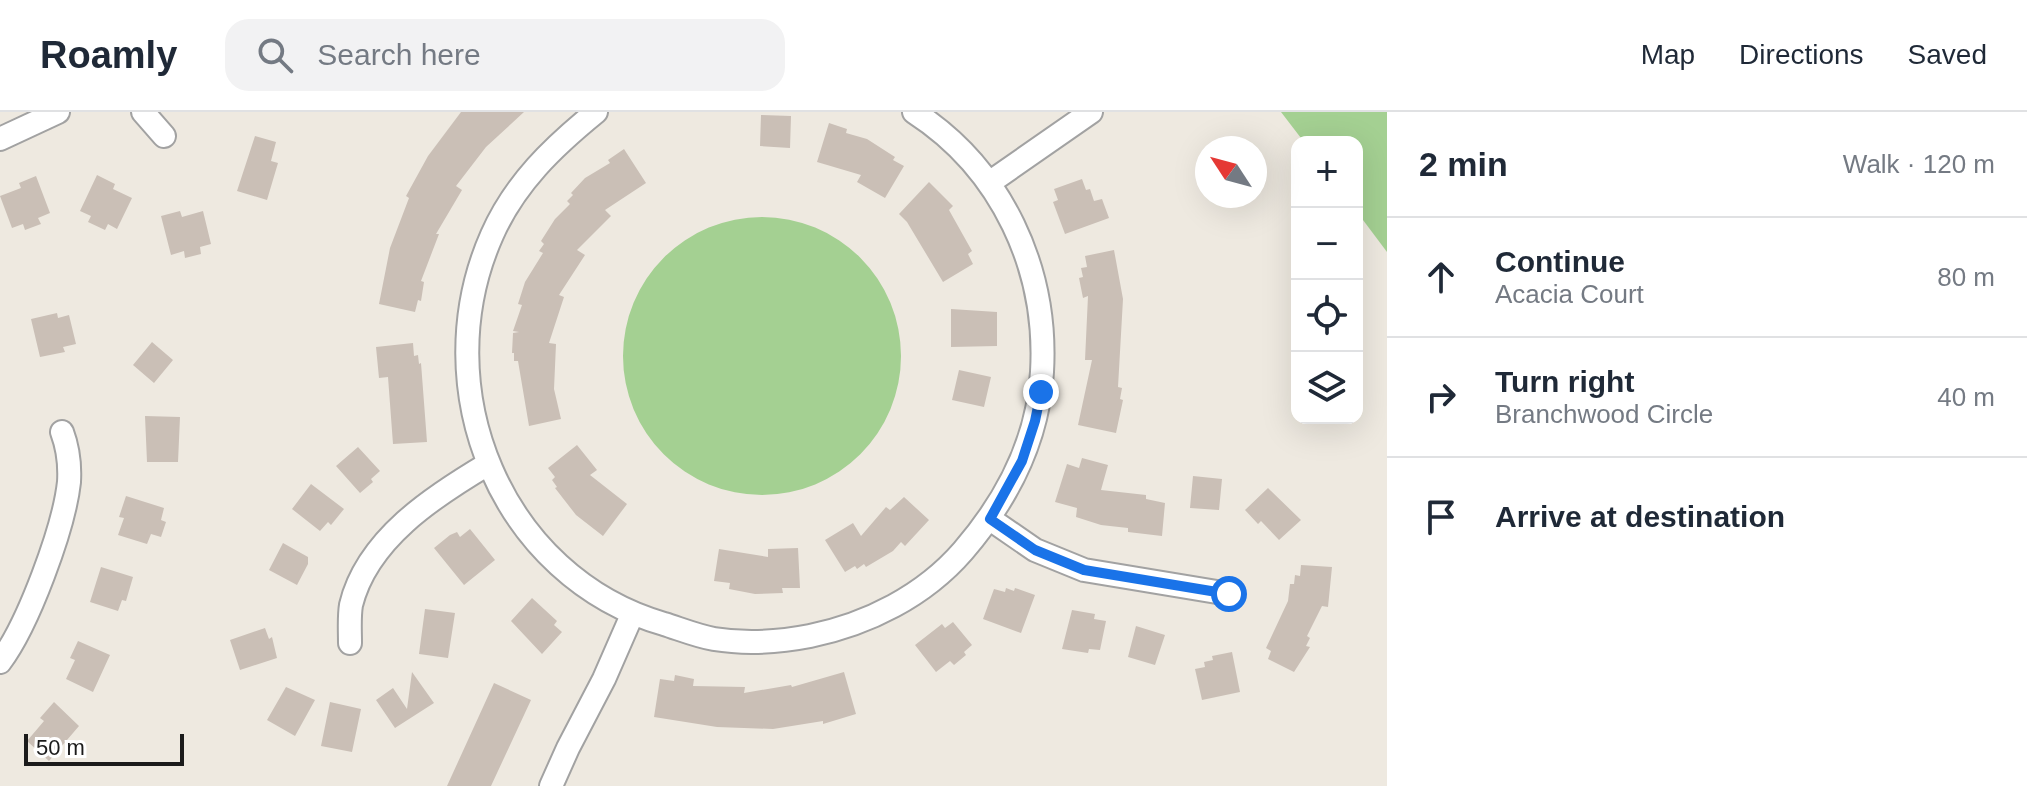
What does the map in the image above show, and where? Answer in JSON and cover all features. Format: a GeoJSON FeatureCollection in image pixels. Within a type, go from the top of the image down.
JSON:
{"type":"FeatureCollection","features":[{"type":"Feature","properties":{"kind":"street"},"geometry":{"type":"LineString","coordinates":[[0,139],[58,112]]}},
{"type":"Feature","properties":{"kind":"street"},"geometry":{"type":"LineString","coordinates":[[143,112],[164,136]]}},
{"type":"Feature","properties":{"kind":"street"},"geometry":{"type":"LineString","coordinates":[[596,112],[553,147],[530,173],[492,235],[477,276],[467,331],[467,369],[471,406],[488,464],[510,507],[546,553],[587,588],[632,615],[714,639],[756,642],[827,632],[882,612],[929,583],[951,565],[990,519],[1022,461],[1035,421],[1041,392],[1043,343],[1038,297],[1027,254],[1011,218],[989,183],[963,152],[933,124],[914,112]]}},
{"type":"Feature","properties":{"kind":"street"},"geometry":{"type":"LineString","coordinates":[[989,183],[1091,112]]}},
{"type":"Feature","properties":{"kind":"street"},"geometry":{"type":"LineString","coordinates":[[0,662],[15,639],[32,601],[65,503],[69,463],[62,432]]}},
{"type":"Feature","properties":{"kind":"street"},"geometry":{"type":"LineString","coordinates":[[350,643],[351,606],[376,555],[417,511],[488,464]]}},
{"type":"Feature","properties":{"kind":"street"},"geometry":{"type":"LineString","coordinates":[[990,519],[1035,550],[1084,570],[1229,594]]}},
{"type":"Feature","properties":{"kind":"street"},"geometry":{"type":"LineString","coordinates":[[551,786],[632,615]]}},
{"type":"Feature","properties":{"kind":"green space"},"geometry":{"type":"Polygon","coordinates":[[[1281,112],[1387,112],[1387,252],[1363,220],[1363,136],[1299,136],[1281,112]]]}},
{"type":"Feature","properties":{"kind":"green space"},"geometry":{"type":"Polygon","coordinates":[[[762,217],[802,223],[828,233],[860,258],[885,290],[895,316],[901,356],[895,396],[885,422],[860,454],[828,479],[802,489],[762,495],[722,489],[696,479],[664,454],[639,422],[629,396],[623,356],[629,316],[639,290],[664,258],[696,233],[722,223],[762,217]]]}},
{"type":"Feature","properties":{"kind":"building"},"geometry":{"type":"Polygon","coordinates":[[[461,112],[524,112],[486,147],[456,186],[462,190],[436,234],[439,234],[421,281],[424,282],[421,301],[418,300],[415,312],[379,304],[390,248],[409,198],[406,196],[428,156],[461,112]]]}},
{"type":"Feature","properties":{"kind":"building"},"geometry":{"type":"Polygon","coordinates":[[[761,115],[791,116],[790,148],[760,146],[761,115]]]}},
{"type":"Feature","properties":{"kind":"building"},"geometry":{"type":"Polygon","coordinates":[[[829,123],[847,129],[846,133],[867,139],[904,166],[885,198],[857,182],[861,175],[817,162],[829,123]]]}},
{"type":"Feature","properties":{"kind":"building"},"geometry":{"type":"Polygon","coordinates":[[[255,136],[276,142],[271,161],[278,163],[267,200],[237,191],[255,136]]]}},
{"type":"Feature","properties":{"kind":"building"},"geometry":{"type":"Polygon","coordinates":[[[624,149],[646,183],[605,210],[611,216],[577,250],[585,255],[559,295],[564,297],[549,343],[556,344],[554,389],[561,419],[529,426],[518,361],[514,361],[512,353],[513,333],[519,332],[513,331],[522,305],[518,304],[525,282],[543,253],[539,251],[544,244],[541,241],[555,219],[570,204],[567,201],[573,195],[571,193],[585,178],[610,163],[608,160],[624,149]]]}},
{"type":"Feature","properties":{"kind":"building"},"geometry":{"type":"Polygon","coordinates":[[[97,175],[115,184],[113,189],[132,198],[117,229],[108,224],[105,230],[88,222],[91,216],[80,211],[97,175]]]}},
{"type":"Feature","properties":{"kind":"building"},"geometry":{"type":"Polygon","coordinates":[[[36,176],[50,213],[38,218],[41,224],[25,230],[23,224],[12,228],[0,196],[21,188],[19,183],[36,176]]]}},
{"type":"Feature","properties":{"kind":"building"},"geometry":{"type":"Polygon","coordinates":[[[1082,179],[1094,201],[1102,199],[1109,218],[1065,234],[1053,202],[1058,200],[1054,189],[1082,179]]]}},
{"type":"Feature","properties":{"kind":"building"},"geometry":{"type":"Polygon","coordinates":[[[929,182],[953,206],[949,210],[972,251],[968,254],[973,264],[943,282],[899,214],[929,182]]]}},
{"type":"Feature","properties":{"kind":"building"},"geometry":{"type":"Polygon","coordinates":[[[180,211],[182,217],[203,211],[211,244],[200,247],[201,254],[185,258],[184,251],[171,255],[161,216],[180,211]]]}},
{"type":"Feature","properties":{"kind":"building"},"geometry":{"type":"Polygon","coordinates":[[[1114,250],[1123,299],[1118,387],[1122,388],[1120,399],[1123,400],[1116,433],[1078,425],[1092,360],[1085,360],[1088,296],[1083,298],[1079,278],[1083,277],[1081,268],[1087,267],[1085,256],[1114,250]]]}},
{"type":"Feature","properties":{"kind":"building"},"geometry":{"type":"Polygon","coordinates":[[[951,309],[997,312],[997,346],[951,347],[951,309]]]}},
{"type":"Feature","properties":{"kind":"building"},"geometry":{"type":"Polygon","coordinates":[[[57,313],[58,318],[69,315],[76,344],[63,347],[65,352],[40,357],[31,319],[57,313]]]}},
{"type":"Feature","properties":{"kind":"building"},"geometry":{"type":"Polygon","coordinates":[[[152,342],[173,360],[154,383],[133,365],[152,342]]]}},
{"type":"Feature","properties":{"kind":"building"},"geometry":{"type":"Polygon","coordinates":[[[413,343],[414,356],[418,355],[421,363],[427,442],[393,444],[388,377],[379,378],[376,347],[413,343]]]}},
{"type":"Feature","properties":{"kind":"building"},"geometry":{"type":"Polygon","coordinates":[[[959,370],[991,377],[984,407],[952,400],[959,370]]]}},
{"type":"Feature","properties":{"kind":"building"},"geometry":{"type":"Polygon","coordinates":[[[145,416],[180,417],[178,462],[147,462],[145,416]]]}},
{"type":"Feature","properties":{"kind":"building"},"geometry":{"type":"Polygon","coordinates":[[[577,445],[597,470],[590,475],[627,504],[603,536],[576,515],[555,488],[552,480],[555,477],[548,468],[577,445]]]}},
{"type":"Feature","properties":{"kind":"building"},"geometry":{"type":"Polygon","coordinates":[[[358,447],[380,471],[360,493],[336,466],[358,447]]]}},
{"type":"Feature","properties":{"kind":"building"},"geometry":{"type":"Polygon","coordinates":[[[1082,458],[1108,465],[1101,490],[1146,495],[1146,499],[1165,503],[1162,536],[1101,525],[1076,517],[1077,508],[1055,502],[1067,464],[1079,468],[1082,458]]]}},
{"type":"Feature","properties":{"kind":"building"},"geometry":{"type":"Polygon","coordinates":[[[1193,476],[1222,479],[1219,510],[1190,508],[1193,476]]]}},
{"type":"Feature","properties":{"kind":"building"},"geometry":{"type":"Polygon","coordinates":[[[311,484],[344,509],[331,525],[328,522],[320,531],[292,509],[311,484]]]}},
{"type":"Feature","properties":{"kind":"building"},"geometry":{"type":"Polygon","coordinates":[[[1268,488],[1301,520],[1279,540],[1245,510],[1268,488]]]}},
{"type":"Feature","properties":{"kind":"building"},"geometry":{"type":"Polygon","coordinates":[[[126,496],[164,508],[161,520],[166,522],[161,537],[151,534],[147,544],[118,535],[124,518],[119,517],[126,496]]]}},
{"type":"Feature","properties":{"kind":"building"},"geometry":{"type":"Polygon","coordinates":[[[904,497],[929,520],[905,546],[901,542],[893,551],[866,567],[864,564],[857,569],[855,566],[845,572],[825,540],[853,523],[861,536],[886,507],[890,510],[904,497]]]}},
{"type":"Feature","properties":{"kind":"building"},"geometry":{"type":"Polygon","coordinates":[[[470,529],[495,560],[464,585],[434,548],[450,535],[457,532],[460,537],[470,529]]]}},
{"type":"Feature","properties":{"kind":"building"},"geometry":{"type":"Polygon","coordinates":[[[283,543],[308,557],[308,564],[297,585],[269,570],[283,543]]]}},
{"type":"Feature","properties":{"kind":"building"},"geometry":{"type":"Polygon","coordinates":[[[798,548],[800,588],[782,588],[783,593],[755,594],[729,589],[730,583],[714,581],[719,549],[768,557],[768,549],[798,548]]]}},
{"type":"Feature","properties":{"kind":"building"},"geometry":{"type":"Polygon","coordinates":[[[1301,565],[1332,567],[1328,607],[1322,606],[1307,636],[1310,638],[1306,646],[1310,647],[1294,672],[1268,659],[1271,651],[1266,648],[1288,601],[1290,584],[1294,584],[1295,575],[1300,576],[1301,565]]]}},
{"type":"Feature","properties":{"kind":"building"},"geometry":{"type":"Polygon","coordinates":[[[101,567],[133,577],[126,601],[122,600],[118,611],[90,602],[101,567]]]}},
{"type":"Feature","properties":{"kind":"building"},"geometry":{"type":"Polygon","coordinates":[[[1006,588],[1035,595],[1021,633],[983,619],[994,589],[1005,592],[1006,588]]]}},
{"type":"Feature","properties":{"kind":"building"},"geometry":{"type":"Polygon","coordinates":[[[532,598],[557,621],[554,625],[562,632],[542,654],[511,621],[532,598]]]}},
{"type":"Feature","properties":{"kind":"building"},"geometry":{"type":"Polygon","coordinates":[[[425,609],[455,613],[448,658],[419,654],[425,609]]]}},
{"type":"Feature","properties":{"kind":"building"},"geometry":{"type":"Polygon","coordinates":[[[1072,610],[1095,614],[1094,619],[1106,621],[1100,650],[1089,649],[1088,653],[1062,649],[1072,610]]]}},
{"type":"Feature","properties":{"kind":"building"},"geometry":{"type":"Polygon","coordinates":[[[953,622],[972,645],[954,665],[950,661],[936,672],[915,645],[942,624],[945,628],[953,622]]]}},
{"type":"Feature","properties":{"kind":"building"},"geometry":{"type":"Polygon","coordinates":[[[1136,626],[1165,635],[1155,665],[1128,657],[1136,626]]]}},
{"type":"Feature","properties":{"kind":"building"},"geometry":{"type":"Polygon","coordinates":[[[265,628],[269,639],[272,637],[277,658],[240,670],[230,640],[265,628]]]}},
{"type":"Feature","properties":{"kind":"building"},"geometry":{"type":"Polygon","coordinates":[[[78,641],[110,655],[93,692],[66,679],[75,660],[70,658],[78,641]]]}},
{"type":"Feature","properties":{"kind":"building"},"geometry":{"type":"Polygon","coordinates":[[[1232,652],[1240,692],[1202,700],[1195,669],[1205,667],[1204,662],[1213,660],[1212,656],[1232,652]]]}},
{"type":"Feature","properties":{"kind":"building"},"geometry":{"type":"Polygon","coordinates":[[[412,672],[434,703],[395,728],[376,700],[393,688],[407,709],[412,672]]]}},
{"type":"Feature","properties":{"kind":"building"},"geometry":{"type":"Polygon","coordinates":[[[844,672],[856,714],[823,724],[823,721],[773,729],[717,727],[654,717],[660,679],[674,681],[675,675],[694,679],[693,686],[745,687],[744,693],[792,687],[844,672]]]}},
{"type":"Feature","properties":{"kind":"building"},"geometry":{"type":"Polygon","coordinates":[[[494,683],[531,700],[491,786],[447,786],[494,683]]]}},
{"type":"Feature","properties":{"kind":"building"},"geometry":{"type":"Polygon","coordinates":[[[286,687],[315,700],[295,736],[267,720],[286,687]]]}},
{"type":"Feature","properties":{"kind":"building"},"geometry":{"type":"Polygon","coordinates":[[[54,702],[79,726],[49,761],[27,741],[44,721],[40,718],[54,702]]]}},
{"type":"Feature","properties":{"kind":"building"},"geometry":{"type":"Polygon","coordinates":[[[330,702],[361,709],[352,752],[321,746],[330,702]]]}},
{"type":"Feature","properties":{"kind":"route"},"geometry":{"type":"LineString","coordinates":[[1041,392],[1022,461],[990,519],[1035,550],[1084,570],[1229,594]]}}]}
